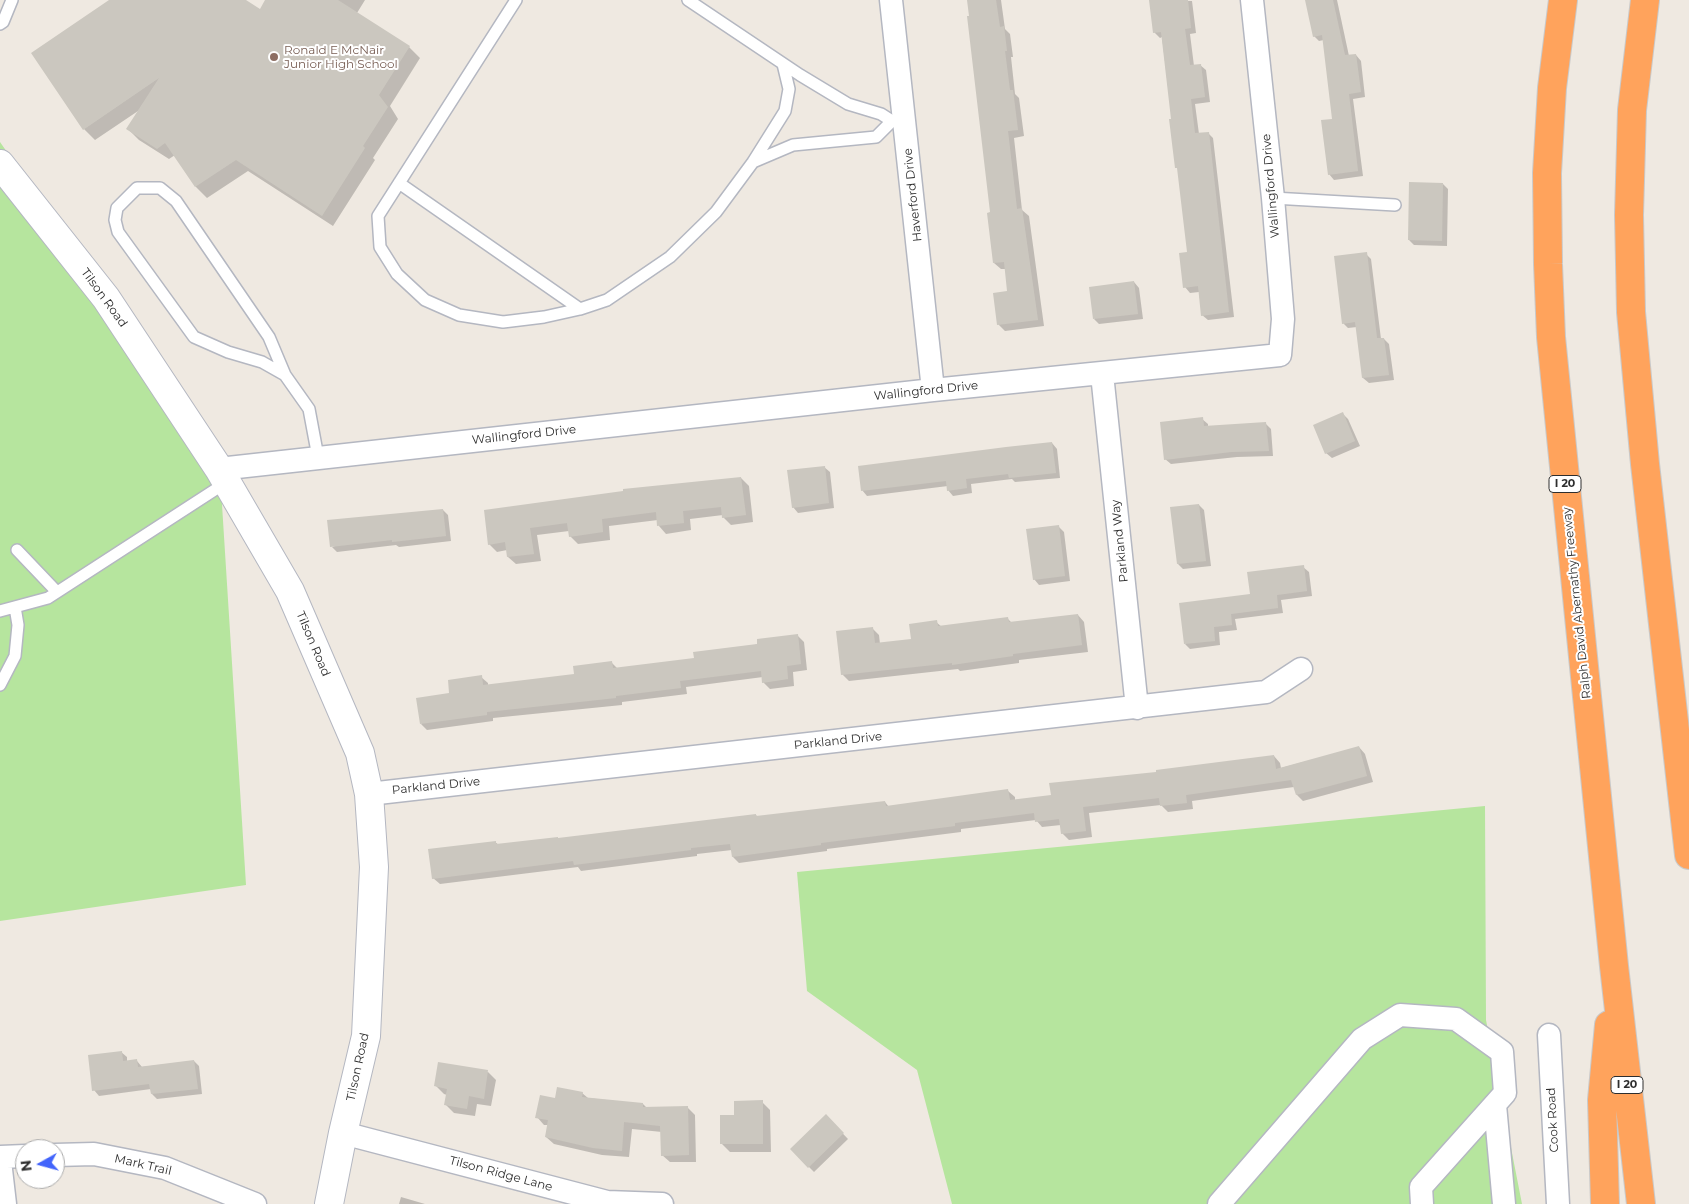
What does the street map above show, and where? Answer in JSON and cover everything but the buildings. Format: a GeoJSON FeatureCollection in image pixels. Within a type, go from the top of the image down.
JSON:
{"type":"FeatureCollection","features":[{"type":"Feature","properties":{"kind":"highway","name":"Ralph David Abernathy Freeway"},"geometry":{"type":"LineString","coordinates":[[1563,0],[1552,88],[1547,174],[1551,337],[1614,966],[1641,1204]]}},
{"type":"Feature","properties":{"kind":"highway"},"geometry":{"type":"LineString","coordinates":[[1645,0],[1632,110],[1629,215],[1631,312],[1645,464],[1689,855]]}},
{"type":"Feature","properties":{"kind":"highway"},"geometry":{"type":"LineString","coordinates":[[1605,1204],[1602,1100],[1614,966]]}},
{"type":"Feature","properties":{"kind":"street","name":"Haverford Drive"},"geometry":{"type":"LineString","coordinates":[[891,0],[898,120],[933,390]]}},
{"type":"Feature","properties":{"kind":"street","name":"Wallingford Drive"},"geometry":{"type":"LineString","coordinates":[[223,475],[318,457],[933,390],[1280,355],[1283,319],[1273,198],[1252,0]]}},
{"type":"Feature","properties":{"kind":"street","name":"Tilson Road"},"geometry":{"type":"LineString","coordinates":[[0,164],[106,298],[223,475],[290,590],[360,752],[369,794],[374,868],[366,1036],[343,1133],[329,1204]]}},
{"type":"Feature","properties":{"kind":"street","name":"Parkland Way"},"geometry":{"type":"LineString","coordinates":[[1102,374],[1138,708]]}},
{"type":"Feature","properties":{"kind":"street","name":"Parkland Drive"},"geometry":{"type":"LineString","coordinates":[[369,794],[1266,692],[1300,669]]}},
{"type":"Feature","properties":{"kind":"street"},"geometry":{"type":"LineString","coordinates":[[1219,1204],[1362,1039],[1400,1015],[1456,1019],[1502,1052],[1505,1093],[1421,1187],[1422,1204]]}},
{"type":"Feature","properties":{"kind":"street","name":"Cook Road"},"geometry":{"type":"LineString","coordinates":[[1549,1035],[1558,1204]]}},
{"type":"Feature","properties":{"kind":"street"},"geometry":{"type":"LineString","coordinates":[[1494,1105],[1504,1204]]}},
{"type":"Feature","properties":{"kind":"street","name":"Tilson Ridge Lane"},"geometry":{"type":"LineString","coordinates":[[343,1133],[607,1202],[662,1204]]}},
{"type":"Feature","properties":{"kind":"street","name":"Mark Trail"},"geometry":{"type":"LineString","coordinates":[[65,1155],[94,1154],[166,1168],[255,1204]]}},
{"type":"Feature","properties":{"kind":"street"},"geometry":{"type":"LineString","coordinates":[[0,1157],[15,1156]]}},
{"type":"Feature","properties":{"kind":"street"},"geometry":{"type":"LineString","coordinates":[[0,1161],[5,1204]]}},
{"type":"Feature","properties":{"kind":"lane"},"geometry":{"type":"LineString","coordinates":[[0,24],[3,22],[12,0]]}},
{"type":"Feature","properties":{"kind":"lane"},"geometry":{"type":"LineString","coordinates":[[516,0],[378,216],[380,246],[397,274],[425,300],[460,315],[503,322],[544,317],[580,309],[607,300],[670,257],[716,212],[753,162],[785,111],[789,89],[783,64]]}},
{"type":"Feature","properties":{"kind":"lane"},"geometry":{"type":"LineString","coordinates":[[688,0],[783,64],[848,104],[898,120]]}},
{"type":"Feature","properties":{"kind":"lane"},"geometry":{"type":"LineString","coordinates":[[753,162],[793,145],[876,137],[898,120]]}},
{"type":"Feature","properties":{"kind":"lane"},"geometry":{"type":"LineString","coordinates":[[399,183],[580,309]]}},
{"type":"Feature","properties":{"kind":"lane"},"geometry":{"type":"LineString","coordinates":[[285,375],[262,362],[228,352],[194,337],[118,232],[115,220],[116,208],[137,188],[160,188],[176,200],[268,337],[285,375],[309,409],[318,457]]}},
{"type":"Feature","properties":{"kind":"lane"},"geometry":{"type":"LineString","coordinates":[[1273,198],[1395,205]]}},
{"type":"Feature","properties":{"kind":"lane"},"geometry":{"type":"LineString","coordinates":[[0,612],[48,598],[223,475]]}},
{"type":"Feature","properties":{"kind":"lane"},"geometry":{"type":"LineString","coordinates":[[17,550],[57,592]]}},
{"type":"Feature","properties":{"kind":"lane"},"geometry":{"type":"LineString","coordinates":[[0,685],[15,656],[18,625],[15,607]]}},
{"type":"Feature","properties":{"kind":"green space"},"geometry":{"type":"Polygon","coordinates":[[[0,142],[141,344],[220,473],[246,885],[0,921],[0,142]]]}},
{"type":"Feature","properties":{"kind":"green space"},"geometry":{"type":"Polygon","coordinates":[[[1485,806],[1486,1020],[1522,1204],[952,1204],[917,1070],[807,991],[797,872],[1485,806]]]}},
{"type":"Feature","properties":{"kind":"place","name":"Ronald E McNair Junior High School"},"geometry":{"type":"Point","coordinates":[274,57]}}]}
